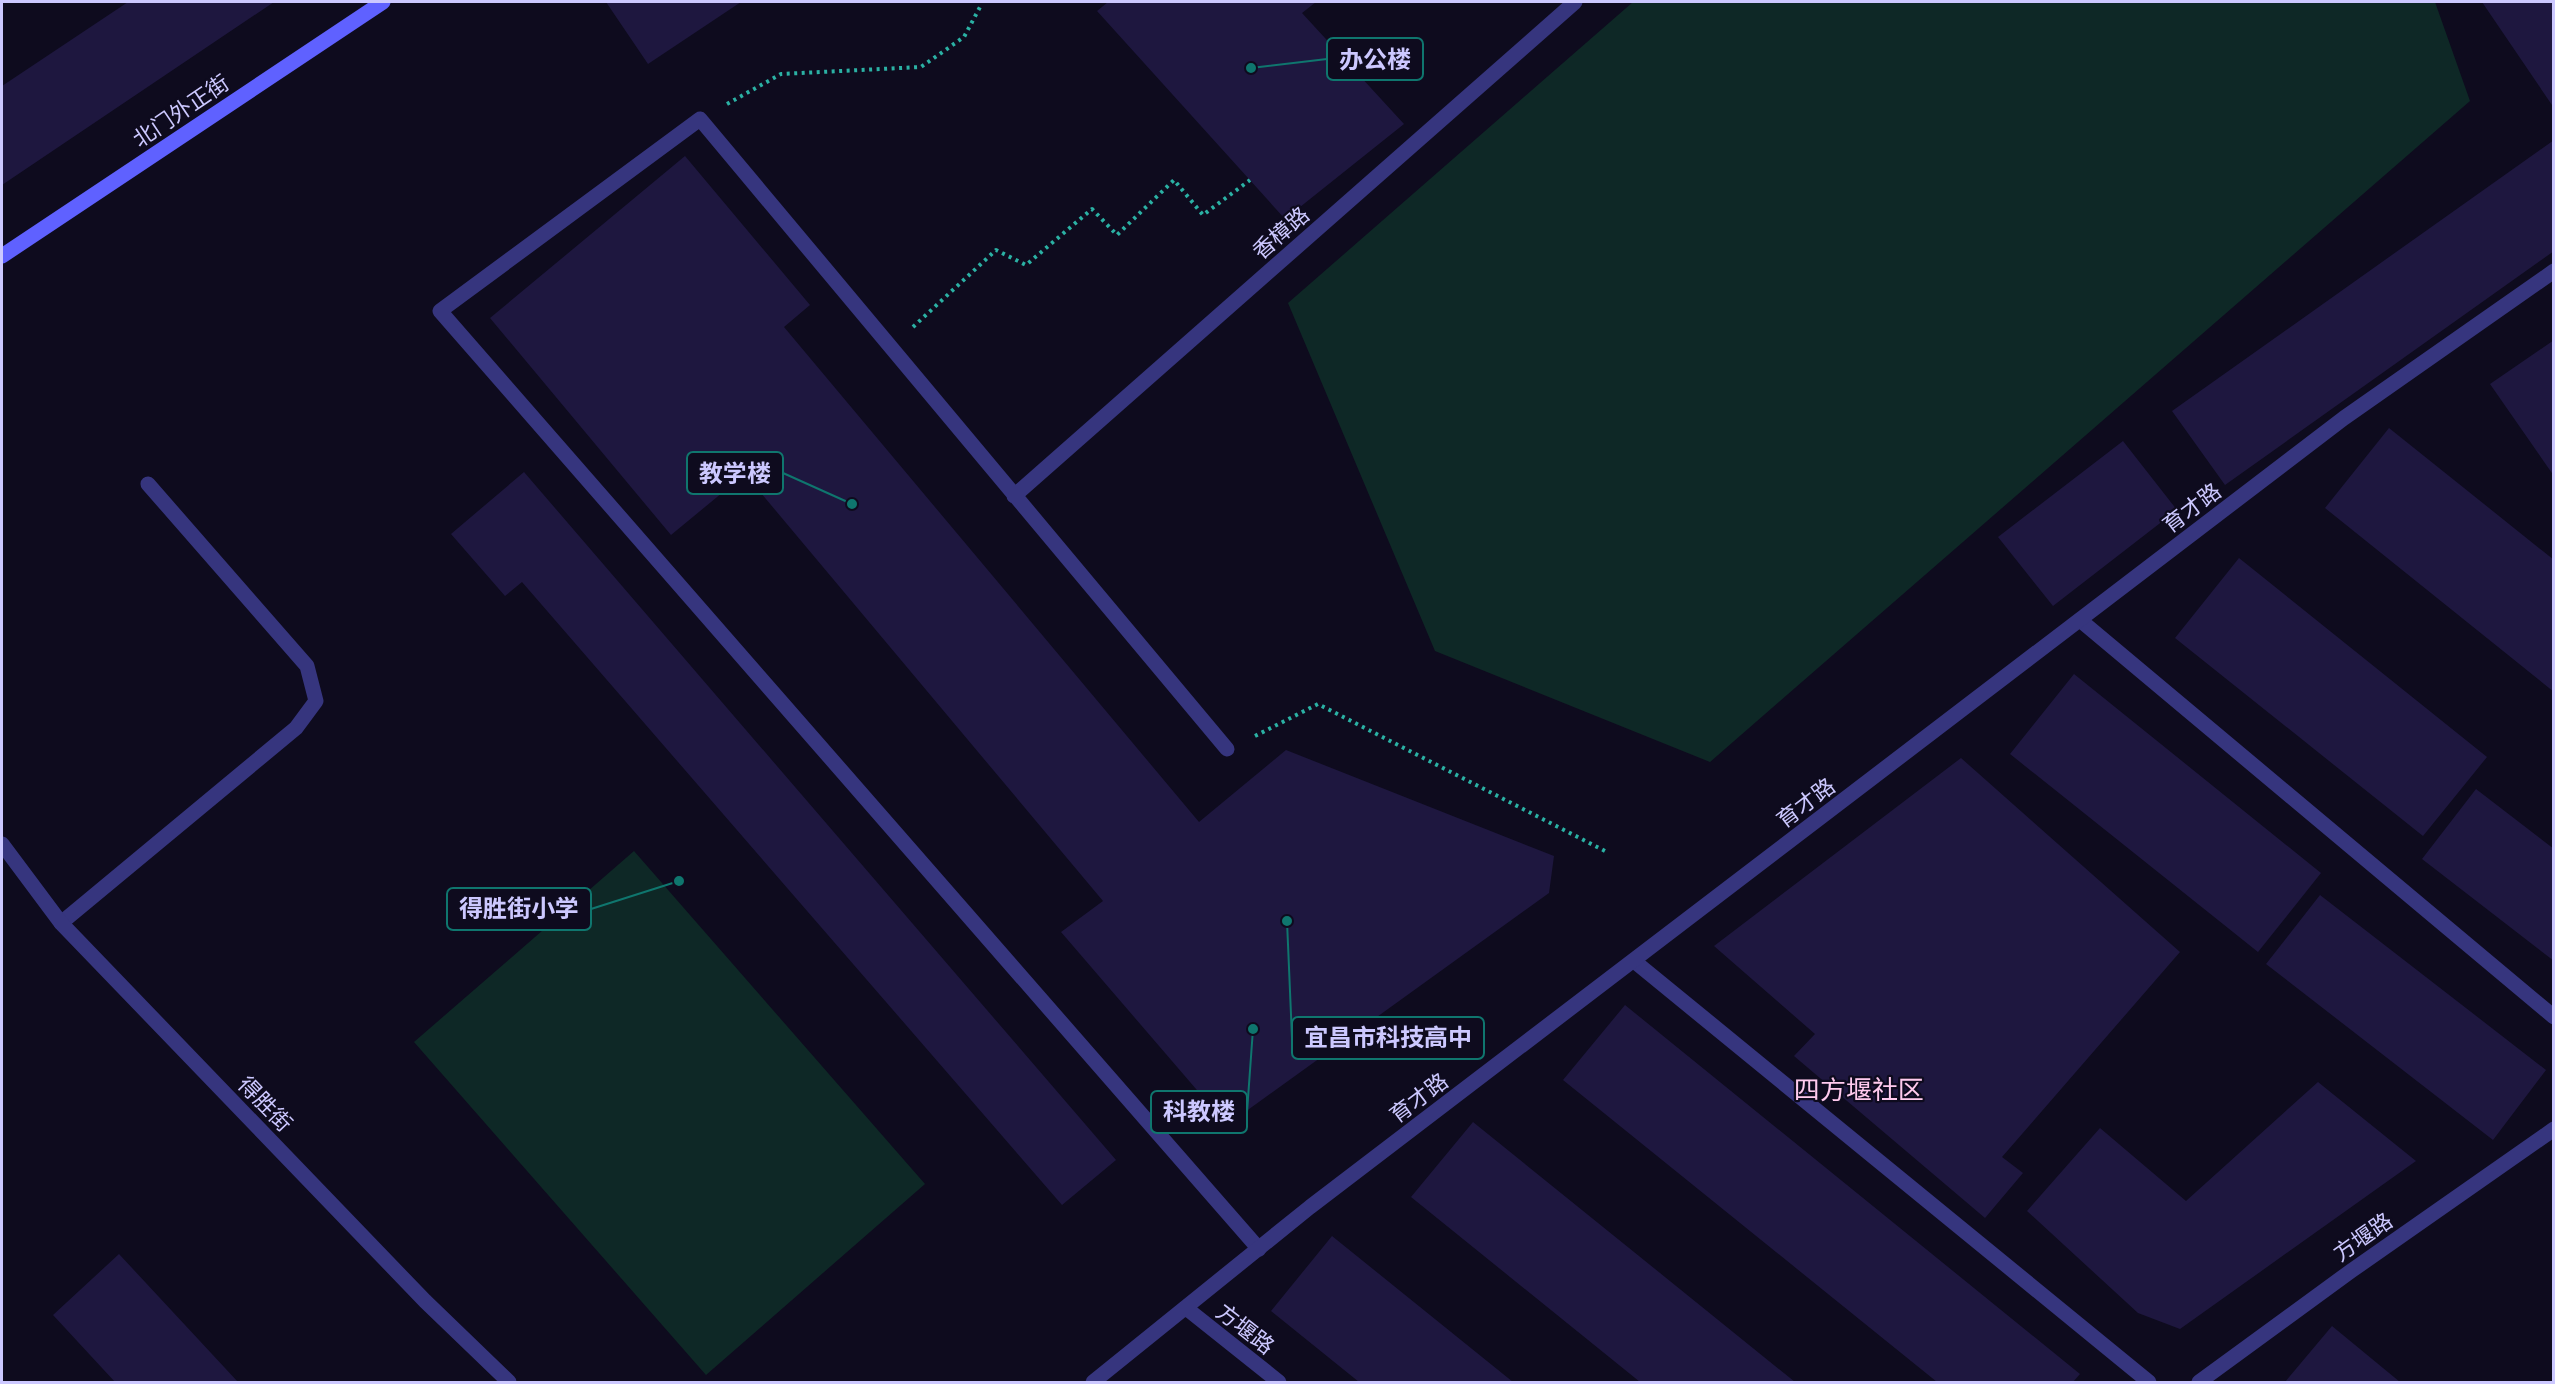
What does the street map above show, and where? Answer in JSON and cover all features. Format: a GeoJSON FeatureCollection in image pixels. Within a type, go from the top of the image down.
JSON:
{"type":"FeatureCollection","features":[{"type":"Feature","properties":{"kind":"street","name":"北门外正街"},"geometry":{"type":"LineString","coordinates":[[2,256],[383,2]]}},
{"type":"Feature","properties":{"kind":"street","name":"香樟路"},"geometry":{"type":"LineString","coordinates":[[1014,496],[1575,2]]}},
{"type":"Feature","properties":{"kind":"street"},"geometry":{"type":"LineString","coordinates":[[1227,749],[700,119],[440,311],[1259,1249]]}},
{"type":"Feature","properties":{"kind":"street","name":"育才路"},"geometry":{"type":"LineString","coordinates":[[1093,1383],[1259,1249],[2344,418],[2553,271]]}},
{"type":"Feature","properties":{"kind":"street"},"geometry":{"type":"LineString","coordinates":[[61,923],[296,728],[316,702],[307,666],[148,484]]}},
{"type":"Feature","properties":{"kind":"street"},"geometry":{"type":"LineString","coordinates":[[2080,620],[2553,1017]]}},
{"type":"Feature","properties":{"kind":"street","name":"得胜街"},"geometry":{"type":"LineString","coordinates":[[2,844],[61,923],[425,1301],[509,1383]]}},
{"type":"Feature","properties":{"kind":"street"},"geometry":{"type":"LineString","coordinates":[[1634,961],[2149,1383]]}},
{"type":"Feature","properties":{"kind":"street","name":"方堰路"},"geometry":{"type":"LineString","coordinates":[[2199,1383],[2351,1271],[2553,1129]]}},
{"type":"Feature","properties":{"kind":"street","name":"方堰路"},"geometry":{"type":"LineString","coordinates":[[1186,1308],[1279,1383]]}},
{"type":"Feature","properties":{"kind":"path"},"geometry":{"type":"LineString","coordinates":[[700,119],[781,74],[921,67],[964,38],[980,7],[980,2]]}},
{"type":"Feature","properties":{"kind":"path"},"geometry":{"type":"LineString","coordinates":[[904,319],[912,328],[996,250],[1026,265],[1092,209],[1118,235],[1174,180],[1203,214],[1250,180]]}},
{"type":"Feature","properties":{"kind":"path"},"geometry":{"type":"LineString","coordinates":[[1227,749],[1318,704],[1605,850]]}},
{"type":"Feature","properties":{"kind":"green space"},"geometry":{"type":"Polygon","coordinates":[[[1633,2],[2435,2],[2470,101],[1710,762],[1435,651],[1288,303],[1633,2]]]}},
{"type":"Feature","properties":{"kind":"green space"},"geometry":{"type":"Polygon","coordinates":[[[634,851],[925,1184],[706,1375],[414,1042],[634,851]]]}},
{"type":"Feature","properties":{"kind":"building"},"geometry":{"type":"Polygon","coordinates":[[[128,2],[274,2],[2,185],[2,86],[128,2]]]}},
{"type":"Feature","properties":{"kind":"building"},"geometry":{"type":"Polygon","coordinates":[[[606,2],[741,2],[648,64],[606,2]]]}},
{"type":"Feature","properties":{"kind":"building"},"geometry":{"type":"Polygon","coordinates":[[[1108,2],[1316,2],[1302,13],[1404,124],[1285,219],[1097,11],[1108,2]]]}},
{"type":"Feature","properties":{"kind":"building"},"geometry":{"type":"Polygon","coordinates":[[[2482,2],[2554,2],[2554,108],[2482,2]]]}},
{"type":"Feature","properties":{"kind":"building"},"geometry":{"type":"Polygon","coordinates":[[[2554,140],[2554,251],[2225,485],[2172,411],[2554,140]]]}},
{"type":"Feature","properties":{"kind":"building"},"geometry":{"type":"Polygon","coordinates":[[[685,156],[810,305],[784,327],[1199,822],[1286,750],[1554,856],[1549,893],[1227,1125],[1061,932],[1103,901],[745,474],[671,535],[490,318],[685,156]]]}},
{"type":"Feature","properties":{"kind":"building"},"geometry":{"type":"Polygon","coordinates":[[[2554,340],[2554,476],[2490,384],[2554,340]]]}},
{"type":"Feature","properties":{"kind":"building"},"geometry":{"type":"Polygon","coordinates":[[[2389,428],[2554,560],[2554,692],[2325,508],[2389,428]]]}},
{"type":"Feature","properties":{"kind":"building"},"geometry":{"type":"Polygon","coordinates":[[[2123,441],[2177,510],[2053,606],[1998,537],[2123,441]]]}},
{"type":"Feature","properties":{"kind":"building"},"geometry":{"type":"Polygon","coordinates":[[[524,472],[1116,1160],[1062,1205],[522,582],[505,596],[451,534],[524,472]]]}},
{"type":"Feature","properties":{"kind":"building"},"geometry":{"type":"Polygon","coordinates":[[[2239,558],[2487,757],[2423,836],[2175,638],[2239,558]]]}},
{"type":"Feature","properties":{"kind":"building"},"geometry":{"type":"Polygon","coordinates":[[[2074,674],[2321,873],[2258,952],[2010,754],[2074,674]]]}},
{"type":"Feature","properties":{"kind":"building"},"geometry":{"type":"Polygon","coordinates":[[[1961,758],[2180,952],[2002,1157],[2023,1173],[1985,1218],[1794,1056],[1815,1034],[1714,946],[1961,758]]]}},
{"type":"Feature","properties":{"kind":"building"},"geometry":{"type":"Polygon","coordinates":[[[2476,789],[2554,849],[2554,961],[2422,859],[2476,789]]]}},
{"type":"Feature","properties":{"kind":"building"},"geometry":{"type":"Polygon","coordinates":[[[2320,895],[2546,1070],[2493,1140],[2266,964],[2320,895]]]}},
{"type":"Feature","properties":{"kind":"building"},"geometry":{"type":"Polygon","coordinates":[[[1625,1005],[2080,1374],[2073,1382],[1937,1382],[1563,1080],[1625,1005]]]}},
{"type":"Feature","properties":{"kind":"building"},"geometry":{"type":"Polygon","coordinates":[[[2318,1082],[2416,1161],[2180,1329],[2138,1313],[2027,1211],[2100,1128],[2186,1201],[2318,1082]]]}},
{"type":"Feature","properties":{"kind":"building"},"geometry":{"type":"Polygon","coordinates":[[[1473,1122],[1795,1382],[1640,1382],[1411,1197],[1473,1122]]]}},
{"type":"Feature","properties":{"kind":"building"},"geometry":{"type":"Polygon","coordinates":[[[1332,1236],[1513,1382],[1359,1382],[1271,1311],[1332,1236]]]}},
{"type":"Feature","properties":{"kind":"building"},"geometry":{"type":"Polygon","coordinates":[[[119,1254],[238,1382],[115,1382],[53,1315],[119,1254]]]}},
{"type":"Feature","properties":{"kind":"building"},"geometry":{"type":"Polygon","coordinates":[[[2332,1326],[2400,1382],[2285,1382],[2332,1326]]]}},
{"type":"Feature","properties":{"kind":"place","name":"办公楼"},"geometry":{"type":"Point","coordinates":[1251,68]}},
{"type":"Feature","properties":{"kind":"place","name":"教学楼"},"geometry":{"type":"Point","coordinates":[852,504]}},
{"type":"Feature","properties":{"kind":"place","name":"得胜街小学"},"geometry":{"type":"Point","coordinates":[679,881]}},
{"type":"Feature","properties":{"kind":"place","name":"宜昌市科技高中"},"geometry":{"type":"Point","coordinates":[1287,921]}},
{"type":"Feature","properties":{"kind":"place","name":"科教楼"},"geometry":{"type":"Point","coordinates":[1253,1029]}},
{"type":"Feature","properties":{"kind":"district","name":"四方堰社区"},"geometry":{"type":"Point","coordinates":[1859,1088]}}]}
